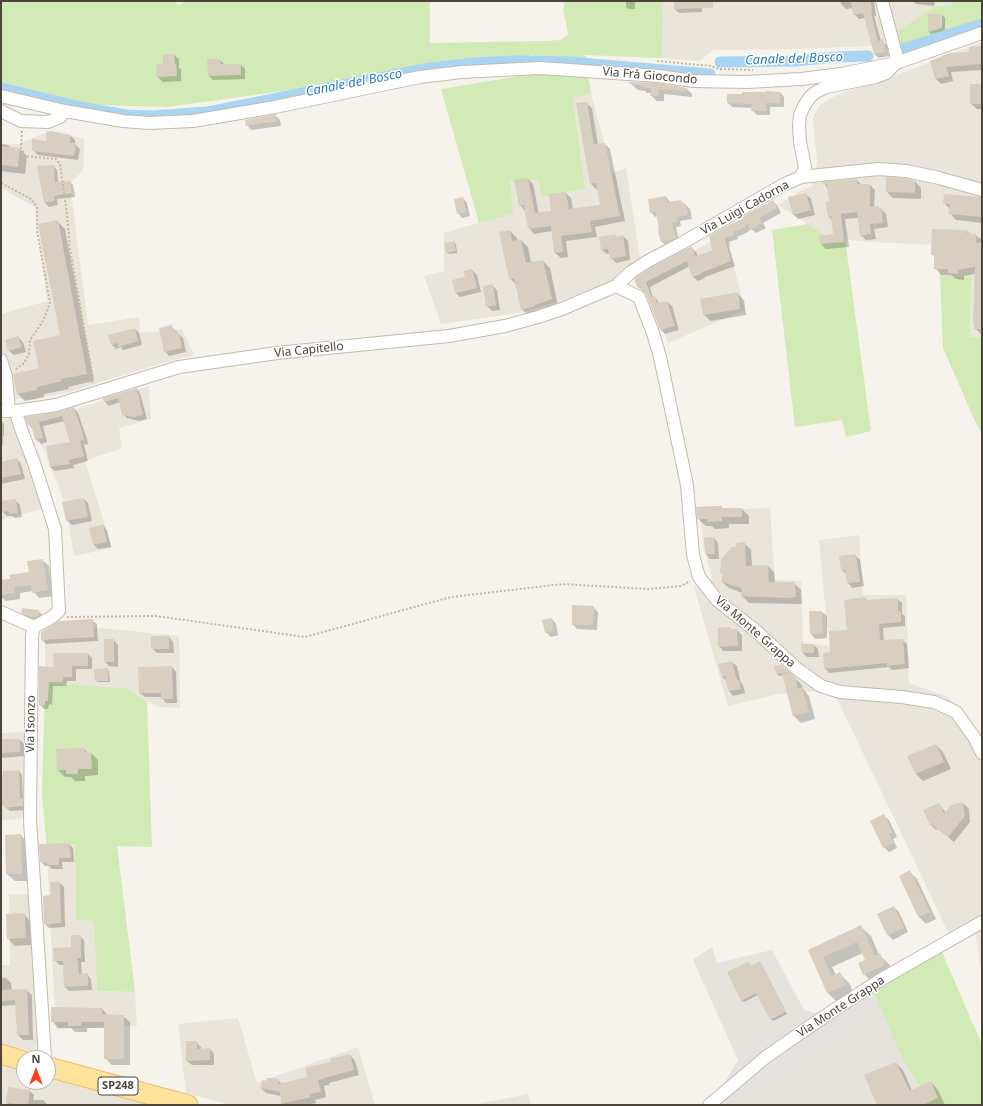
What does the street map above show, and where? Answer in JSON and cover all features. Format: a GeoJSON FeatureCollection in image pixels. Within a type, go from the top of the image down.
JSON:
{"type":"FeatureCollection","features":[{"type":"Feature","properties":{"kind":"main road"},"geometry":{"type":"LineString","coordinates":[[1,1054],[16,1059]]}},
{"type":"Feature","properties":{"kind":"main road","name":"SP248"},"geometry":{"type":"LineString","coordinates":[[56,1069],[188,1105]]}},
{"type":"Feature","properties":{"kind":"street"},"geometry":{"type":"LineString","coordinates":[[801,177],[804,167],[800,142],[800,115],[810,97],[816,92],[826,88],[876,77],[886,73],[896,63],[896,54],[882,1]]}},
{"type":"Feature","properties":{"kind":"street","name":"Via Frà Giocondo"},"geometry":{"type":"LineString","coordinates":[[1,96],[65,111],[123,121],[149,123],[193,121],[313,99],[420,77],[462,72],[540,68],[658,76],[694,81],[748,82],[801,79],[841,74],[896,63],[982,33]]}},
{"type":"Feature","properties":{"kind":"street"},"geometry":{"type":"LineString","coordinates":[[1,111],[21,120],[48,122],[60,117],[65,111]]}},
{"type":"Feature","properties":{"kind":"street","name":"Via Luigi Cadorna"},"geometry":{"type":"LineString","coordinates":[[616,286],[631,272],[648,261],[783,185],[801,177],[878,169],[906,171],[935,177],[982,190]]}},
{"type":"Feature","properties":{"kind":"street","name":"Via Capitello"},"geometry":{"type":"LineString","coordinates":[[9,411],[56,405],[179,367],[277,353],[449,336],[505,326],[562,309],[616,286]]}},
{"type":"Feature","properties":{"kind":"street","name":"Via Monte Grappa"},"geometry":{"type":"LineString","coordinates":[[616,286],[639,297],[653,333],[687,485],[693,555],[699,577],[717,600],[755,630],[796,669],[821,686],[840,692],[902,697],[934,702],[956,712],[974,737],[982,753]]}},
{"type":"Feature","properties":{"kind":"street"},"geometry":{"type":"LineString","coordinates":[[1,360],[6,378],[9,411],[20,426],[34,462],[55,529],[59,611],[52,617],[34,627],[1,612]]}},
{"type":"Feature","properties":{"kind":"street","name":"Via Isonzo"},"geometry":{"type":"LineString","coordinates":[[34,627],[32,635],[30,820],[44,1050]]}},
{"type":"Feature","properties":{"kind":"street","name":"Via Monte Grappa"},"geometry":{"type":"LineString","coordinates":[[709,1105],[766,1057],[825,1016],[880,980],[982,922]]}},
{"type":"Feature","properties":{"kind":"path"},"geometry":{"type":"LineString","coordinates":[[657,61],[711,66],[727,73]]}},
{"type":"Feature","properties":{"kind":"path"},"geometry":{"type":"LineString","coordinates":[[21,120],[22,136],[20,148],[25,156],[56,160],[60,164],[70,249],[93,378],[90,394]]}},
{"type":"Feature","properties":{"kind":"path"},"geometry":{"type":"LineString","coordinates":[[1,183],[31,199],[37,207],[37,231],[50,302],[43,321],[30,340],[29,354],[24,363],[6,378]]}},
{"type":"Feature","properties":{"kind":"path"},"geometry":{"type":"LineString","coordinates":[[52,617],[156,616],[305,637],[451,597],[563,584],[648,589],[681,586],[699,577]]}},
{"type":"Feature","properties":{"kind":"shaded area"},"geometry":{"type":"Polygon","coordinates":[[[662,1],[952,1],[951,4],[934,7],[891,40],[869,46],[714,50],[699,61],[662,58],[662,1]]]}},
{"type":"Feature","properties":{"kind":"shaded area"},"geometry":{"type":"Polygon","coordinates":[[[982,42],[982,338],[970,338],[971,278],[940,275],[939,245],[869,242],[828,237],[778,205],[800,191],[810,187],[815,182],[817,159],[813,121],[814,115],[821,104],[835,96],[915,68],[982,42]]]}},
{"type":"Feature","properties":{"kind":"shaded area"},"geometry":{"type":"Polygon","coordinates":[[[591,93],[612,173],[626,168],[641,264],[619,278],[561,301],[519,313],[441,324],[424,276],[444,271],[444,233],[512,213],[510,181],[538,180],[541,196],[585,188],[573,98],[591,93]]]}},
{"type":"Feature","properties":{"kind":"shaded area"},"geometry":{"type":"Polygon","coordinates":[[[52,130],[84,139],[83,171],[70,183],[88,325],[139,317],[140,333],[182,329],[194,355],[149,367],[69,392],[32,400],[1,400],[1,314],[47,301],[35,207],[1,188],[1,144],[18,144],[52,130]]]}},
{"type":"Feature","properties":{"kind":"shaded area"},"geometry":{"type":"Polygon","coordinates":[[[725,233],[745,310],[668,343],[644,284],[689,254],[725,233]]]}},
{"type":"Feature","properties":{"kind":"shaded area"},"geometry":{"type":"Polygon","coordinates":[[[149,386],[151,419],[119,428],[122,448],[85,461],[112,548],[74,556],[66,508],[59,487],[30,418],[73,410],[149,386]]]}},
{"type":"Feature","properties":{"kind":"shaded area"},"geometry":{"type":"Polygon","coordinates":[[[13,418],[49,507],[1,520],[1,419],[13,418]]]}},
{"type":"Feature","properties":{"kind":"shaded area"},"geometry":{"type":"Polygon","coordinates":[[[770,508],[775,580],[801,581],[803,643],[831,646],[827,626],[819,540],[859,535],[863,595],[906,595],[909,683],[948,697],[966,714],[982,748],[982,975],[974,924],[950,936],[833,690],[779,694],[728,706],[694,587],[708,583],[712,577],[704,549],[700,511],[770,508]]]}},
{"type":"Feature","properties":{"kind":"shaded area"},"geometry":{"type":"Polygon","coordinates":[[[66,625],[179,636],[180,708],[158,707],[126,688],[45,683],[45,632],[66,625]]]}},
{"type":"Feature","properties":{"kind":"shaded area"},"geometry":{"type":"Polygon","coordinates":[[[28,732],[29,817],[1,821],[1,733],[28,732]]]}},
{"type":"Feature","properties":{"kind":"shaded area"},"geometry":{"type":"Polygon","coordinates":[[[75,844],[76,920],[94,921],[97,991],[135,992],[137,1026],[56,1029],[47,850],[75,844]]]}},
{"type":"Feature","properties":{"kind":"shaded area"},"geometry":{"type":"Polygon","coordinates":[[[9,894],[34,895],[42,1050],[27,1050],[1,1043],[1,965],[10,965],[9,894]]]}},
{"type":"Feature","properties":{"kind":"shaded area"},"geometry":{"type":"Polygon","coordinates":[[[712,947],[717,963],[772,950],[804,1010],[815,1013],[870,983],[899,1052],[930,1105],[707,1105],[714,1100],[738,1060],[693,960],[712,947]]]}},
{"type":"Feature","properties":{"kind":"shaded area"},"geometry":{"type":"Polygon","coordinates":[[[238,1018],[257,1083],[358,1047],[375,1105],[231,1105],[186,1093],[178,1024],[238,1018]]]}},
{"type":"Feature","properties":{"kind":"shaded area"},"geometry":{"type":"Polygon","coordinates":[[[1,1065],[16,1070],[16,1090],[56,1090],[56,1080],[148,1105],[1,1105],[1,1065]]]}},
{"type":"Feature","properties":{"kind":"shaded area"},"geometry":{"type":"Polygon","coordinates":[[[528,1094],[531,1105],[477,1105],[477,1104],[528,1094]]]}},
{"type":"Feature","properties":{"kind":"green space"},"geometry":{"type":"Polygon","coordinates":[[[1,1],[174,1],[178,5],[188,1],[430,1],[430,43],[560,40],[568,35],[563,11],[565,1],[662,1],[662,58],[585,55],[591,93],[573,98],[585,188],[541,197],[538,180],[510,181],[513,214],[479,223],[441,89],[537,73],[534,55],[481,63],[437,66],[398,71],[333,84],[167,107],[97,105],[73,101],[56,104],[51,111],[34,110],[1,104],[1,1]]]}},
{"type":"Feature","properties":{"kind":"green space"},"geometry":{"type":"Polygon","coordinates":[[[952,1],[982,1],[982,22],[894,56],[889,37],[934,7],[951,4],[952,1]]]}},
{"type":"Feature","properties":{"kind":"green space"},"geometry":{"type":"Polygon","coordinates":[[[808,224],[828,237],[845,239],[871,431],[846,437],[842,420],[795,427],[772,230],[808,224]]]}},
{"type":"Feature","properties":{"kind":"green space"},"geometry":{"type":"Polygon","coordinates":[[[940,275],[971,278],[970,337],[982,338],[982,434],[943,348],[940,275]]]}},
{"type":"Feature","properties":{"kind":"green space"},"geometry":{"type":"Polygon","coordinates":[[[45,683],[126,688],[147,701],[152,847],[117,846],[135,992],[97,991],[94,921],[76,920],[75,844],[47,850],[42,795],[45,683]]]}},
{"type":"Feature","properties":{"kind":"green space"},"geometry":{"type":"Polygon","coordinates":[[[942,952],[982,1045],[982,1105],[930,1105],[899,1052],[870,983],[942,952]]]}},
{"type":"Feature","properties":{"kind":"building"},"geometry":{"type":"Polygon","coordinates":[[[674,1],[713,1],[713,8],[674,9],[674,1]]]}},
{"type":"Feature","properties":{"kind":"building"},"geometry":{"type":"Polygon","coordinates":[[[851,1],[871,1],[871,12],[878,41],[883,39],[885,52],[874,54],[863,13],[853,15],[851,1]]]}},
{"type":"Feature","properties":{"kind":"building"},"geometry":{"type":"Polygon","coordinates":[[[928,14],[942,14],[942,28],[928,32],[928,14]]]}},
{"type":"Feature","properties":{"kind":"building"},"geometry":{"type":"Polygon","coordinates":[[[982,46],[982,64],[946,67],[949,76],[935,79],[930,61],[950,53],[969,52],[969,47],[982,46]]]}},
{"type":"Feature","properties":{"kind":"building"},"geometry":{"type":"Polygon","coordinates":[[[163,54],[174,54],[177,76],[157,77],[156,65],[163,64],[163,54]]]}},
{"type":"Feature","properties":{"kind":"building"},"geometry":{"type":"Polygon","coordinates":[[[207,59],[220,59],[221,64],[241,64],[241,75],[208,76],[207,59]]]}},
{"type":"Feature","properties":{"kind":"building"},"geometry":{"type":"Polygon","coordinates":[[[628,82],[657,83],[687,88],[686,91],[659,89],[658,96],[650,96],[651,88],[640,87],[640,85],[631,84],[628,82]]]}},
{"type":"Feature","properties":{"kind":"building"},"geometry":{"type":"Polygon","coordinates":[[[970,84],[982,84],[982,104],[970,104],[970,84]]]}},
{"type":"Feature","properties":{"kind":"building"},"geometry":{"type":"Polygon","coordinates":[[[766,91],[780,92],[780,103],[766,103],[766,111],[751,111],[752,104],[727,103],[727,94],[766,91]]]}},
{"type":"Feature","properties":{"kind":"building"},"geometry":{"type":"Polygon","coordinates":[[[587,102],[594,144],[605,143],[620,216],[590,221],[592,232],[561,236],[563,252],[554,253],[551,226],[528,229],[524,205],[519,206],[514,180],[528,178],[535,213],[551,211],[549,194],[566,192],[569,209],[600,205],[596,183],[590,184],[576,103],[587,102]]]}},
{"type":"Feature","properties":{"kind":"building"},"geometry":{"type":"Polygon","coordinates":[[[276,114],[277,122],[246,126],[245,120],[276,114]]]}},
{"type":"Feature","properties":{"kind":"building"},"geometry":{"type":"Polygon","coordinates":[[[47,131],[71,135],[70,143],[76,143],[74,156],[32,151],[32,139],[46,141],[47,131]]]}},
{"type":"Feature","properties":{"kind":"building"},"geometry":{"type":"Polygon","coordinates":[[[1,146],[20,148],[18,167],[1,165],[1,146]]]}},
{"type":"Feature","properties":{"kind":"building"},"geometry":{"type":"Polygon","coordinates":[[[54,165],[55,182],[70,181],[72,193],[54,196],[55,201],[44,203],[37,166],[54,165]]]}},
{"type":"Feature","properties":{"kind":"building"},"geometry":{"type":"Polygon","coordinates":[[[886,177],[905,178],[915,181],[915,193],[886,192],[886,177]]]}},
{"type":"Feature","properties":{"kind":"building"},"geometry":{"type":"Polygon","coordinates":[[[857,179],[857,184],[870,184],[870,207],[879,206],[879,208],[882,208],[883,223],[870,224],[871,234],[860,236],[857,212],[841,214],[844,242],[820,244],[819,236],[833,234],[831,217],[828,217],[825,202],[829,201],[827,184],[823,185],[823,182],[857,179]]]}},
{"type":"Feature","properties":{"kind":"building"},"geometry":{"type":"Polygon","coordinates":[[[806,193],[811,210],[793,215],[788,197],[806,193]]]}},
{"type":"Feature","properties":{"kind":"building"},"geometry":{"type":"Polygon","coordinates":[[[944,194],[982,197],[982,217],[948,214],[950,204],[943,204],[944,194]]]}},
{"type":"Feature","properties":{"kind":"building"},"geometry":{"type":"Polygon","coordinates":[[[666,196],[667,202],[681,200],[683,204],[686,204],[688,215],[677,217],[677,222],[672,223],[676,238],[661,242],[656,212],[650,213],[648,199],[666,196]]]}},
{"type":"Feature","properties":{"kind":"building"},"geometry":{"type":"Polygon","coordinates":[[[463,197],[466,212],[457,214],[454,199],[463,197]]]}},
{"type":"Feature","properties":{"kind":"building"},"geometry":{"type":"Polygon","coordinates":[[[773,200],[777,208],[759,218],[762,223],[750,230],[748,224],[733,232],[734,235],[725,238],[731,261],[692,277],[687,261],[646,282],[651,297],[655,296],[657,303],[667,301],[675,326],[660,330],[646,294],[641,290],[641,286],[637,287],[634,279],[652,267],[692,246],[695,257],[712,250],[709,236],[730,224],[743,219],[742,217],[773,200]]]}},
{"type":"Feature","properties":{"kind":"building"},"geometry":{"type":"Polygon","coordinates":[[[58,220],[87,374],[61,379],[62,381],[37,387],[37,390],[17,394],[13,374],[39,368],[33,341],[60,335],[38,224],[58,220]]]}},
{"type":"Feature","properties":{"kind":"building"},"geometry":{"type":"Polygon","coordinates":[[[932,229],[967,230],[967,233],[976,234],[976,243],[982,242],[982,329],[974,329],[973,322],[975,267],[958,270],[958,274],[948,273],[948,269],[934,269],[934,254],[931,255],[932,229]]]}},
{"type":"Feature","properties":{"kind":"building"},"geometry":{"type":"Polygon","coordinates":[[[510,230],[512,241],[521,239],[526,263],[543,260],[552,299],[521,310],[514,278],[509,279],[499,232],[510,230]]]}},
{"type":"Feature","properties":{"kind":"building"},"geometry":{"type":"Polygon","coordinates":[[[615,234],[616,237],[623,235],[626,256],[610,259],[608,249],[601,250],[599,237],[615,234]]]}},
{"type":"Feature","properties":{"kind":"building"},"geometry":{"type":"Polygon","coordinates":[[[454,241],[456,251],[446,253],[444,243],[454,241]]]}},
{"type":"Feature","properties":{"kind":"building"},"geometry":{"type":"Polygon","coordinates":[[[472,269],[477,288],[455,293],[452,280],[465,277],[463,271],[472,269]]]}},
{"type":"Feature","properties":{"kind":"building"},"geometry":{"type":"Polygon","coordinates":[[[493,284],[496,305],[486,307],[483,286],[493,284]]]}},
{"type":"Feature","properties":{"kind":"building"},"geometry":{"type":"Polygon","coordinates":[[[738,292],[740,309],[703,315],[700,299],[738,292]]]}},
{"type":"Feature","properties":{"kind":"building"},"geometry":{"type":"Polygon","coordinates":[[[172,325],[173,330],[175,330],[176,333],[179,333],[182,348],[164,352],[159,328],[172,325]]]}},
{"type":"Feature","properties":{"kind":"building"},"geometry":{"type":"Polygon","coordinates":[[[135,328],[138,341],[118,347],[118,343],[111,345],[108,335],[135,328]]]}},
{"type":"Feature","properties":{"kind":"building"},"geometry":{"type":"Polygon","coordinates":[[[18,336],[22,347],[8,351],[5,340],[18,336]]]}},
{"type":"Feature","properties":{"kind":"building"},"geometry":{"type":"Polygon","coordinates":[[[137,388],[143,415],[134,417],[122,415],[118,398],[104,402],[103,398],[137,388]]]}},
{"type":"Feature","properties":{"kind":"building"},"geometry":{"type":"Polygon","coordinates":[[[74,407],[83,434],[84,440],[80,441],[84,456],[69,460],[70,464],[50,467],[46,446],[70,442],[62,416],[39,422],[43,438],[35,440],[31,425],[28,426],[25,417],[57,412],[74,407]]]}},
{"type":"Feature","properties":{"kind":"building"},"geometry":{"type":"Polygon","coordinates":[[[17,458],[21,474],[1,478],[1,462],[17,458]]]}},
{"type":"Feature","properties":{"kind":"building"},"geometry":{"type":"Polygon","coordinates":[[[84,498],[88,517],[66,521],[62,502],[84,498]]]}},
{"type":"Feature","properties":{"kind":"building"},"geometry":{"type":"Polygon","coordinates":[[[16,499],[18,513],[9,514],[9,511],[2,512],[1,501],[16,499]]]}},
{"type":"Feature","properties":{"kind":"building"},"geometry":{"type":"Polygon","coordinates":[[[722,506],[722,508],[742,508],[742,517],[722,517],[722,521],[707,522],[707,519],[697,519],[696,507],[722,506]]]}},
{"type":"Feature","properties":{"kind":"building"},"geometry":{"type":"Polygon","coordinates":[[[103,524],[107,542],[93,545],[89,528],[103,524]]]}},
{"type":"Feature","properties":{"kind":"building"},"geometry":{"type":"Polygon","coordinates":[[[714,537],[715,554],[705,554],[704,538],[714,537]]]}},
{"type":"Feature","properties":{"kind":"building"},"geometry":{"type":"Polygon","coordinates":[[[745,542],[746,566],[768,565],[769,582],[795,582],[796,597],[741,596],[742,588],[721,582],[723,574],[720,573],[721,559],[732,547],[736,547],[736,543],[745,542]]]}},
{"type":"Feature","properties":{"kind":"building"},"geometry":{"type":"Polygon","coordinates":[[[856,554],[860,582],[847,583],[845,570],[841,570],[839,556],[856,554]]]}},
{"type":"Feature","properties":{"kind":"building"},"geometry":{"type":"Polygon","coordinates":[[[43,559],[48,590],[32,593],[31,585],[14,587],[15,593],[1,595],[1,580],[10,579],[9,575],[29,572],[27,561],[43,559]]]}},
{"type":"Feature","properties":{"kind":"building"},"geometry":{"type":"Polygon","coordinates":[[[865,597],[865,600],[898,598],[898,611],[901,611],[901,622],[879,624],[880,640],[903,639],[905,664],[887,666],[887,663],[824,669],[823,653],[830,652],[829,631],[847,630],[844,600],[865,597]]]}},
{"type":"Feature","properties":{"kind":"building"},"geometry":{"type":"Polygon","coordinates":[[[572,605],[594,606],[593,625],[572,625],[572,605]]]}},
{"type":"Feature","properties":{"kind":"building"},"geometry":{"type":"Polygon","coordinates":[[[22,608],[39,610],[39,616],[28,616],[21,613],[22,608]]]}},
{"type":"Feature","properties":{"kind":"building"},"geometry":{"type":"Polygon","coordinates":[[[809,611],[822,611],[823,634],[810,634],[809,611]]]}},
{"type":"Feature","properties":{"kind":"building"},"geometry":{"type":"Polygon","coordinates":[[[552,618],[554,631],[545,633],[542,620],[552,618]]]}},
{"type":"Feature","properties":{"kind":"building"},"geometry":{"type":"Polygon","coordinates":[[[93,619],[94,637],[41,640],[41,632],[59,621],[93,619]]]}},
{"type":"Feature","properties":{"kind":"building"},"geometry":{"type":"Polygon","coordinates":[[[730,627],[730,629],[737,629],[738,646],[718,647],[718,628],[730,627]]]}},
{"type":"Feature","properties":{"kind":"building"},"geometry":{"type":"Polygon","coordinates":[[[151,636],[169,636],[169,649],[151,649],[151,636]]]}},
{"type":"Feature","properties":{"kind":"building"},"geometry":{"type":"Polygon","coordinates":[[[104,639],[114,639],[114,662],[104,662],[104,639]]]}},
{"type":"Feature","properties":{"kind":"building"},"geometry":{"type":"Polygon","coordinates":[[[801,644],[814,644],[814,653],[802,653],[801,644]]]}},
{"type":"Feature","properties":{"kind":"building"},"geometry":{"type":"Polygon","coordinates":[[[53,653],[88,653],[88,666],[72,666],[72,677],[63,677],[63,682],[49,682],[48,701],[45,701],[45,705],[39,705],[39,666],[54,667],[53,653]]]}},
{"type":"Feature","properties":{"kind":"building"},"geometry":{"type":"Polygon","coordinates":[[[732,661],[741,689],[728,691],[725,676],[722,677],[718,664],[732,661]]]}},
{"type":"Feature","properties":{"kind":"building"},"geometry":{"type":"Polygon","coordinates":[[[781,665],[789,672],[776,674],[774,666],[781,665]]]}},
{"type":"Feature","properties":{"kind":"building"},"geometry":{"type":"Polygon","coordinates":[[[172,666],[173,699],[161,699],[161,693],[139,693],[138,667],[172,666]]]}},
{"type":"Feature","properties":{"kind":"building"},"geometry":{"type":"Polygon","coordinates":[[[108,668],[108,681],[95,681],[94,669],[108,668]]]}},
{"type":"Feature","properties":{"kind":"building"},"geometry":{"type":"Polygon","coordinates":[[[789,672],[795,677],[798,689],[802,687],[809,712],[793,716],[782,674],[789,672]]]}},
{"type":"Feature","properties":{"kind":"building"},"geometry":{"type":"Polygon","coordinates":[[[1,739],[20,739],[20,752],[2,753],[1,739]]]}},
{"type":"Feature","properties":{"kind":"building"},"geometry":{"type":"Polygon","coordinates":[[[936,744],[944,762],[915,774],[907,756],[936,744]]]}},
{"type":"Feature","properties":{"kind":"building"},"geometry":{"type":"Polygon","coordinates":[[[85,748],[85,752],[91,752],[92,769],[78,769],[78,774],[66,774],[66,770],[57,770],[56,749],[85,748]]]}},
{"type":"Feature","properties":{"kind":"building"},"geometry":{"type":"Polygon","coordinates":[[[19,770],[20,799],[23,798],[23,806],[5,808],[5,806],[1,806],[1,776],[3,776],[3,771],[19,770]]]}},
{"type":"Feature","properties":{"kind":"building"},"geometry":{"type":"Polygon","coordinates":[[[963,802],[965,816],[948,837],[931,824],[930,825],[923,810],[939,803],[944,814],[951,805],[963,802]]]}},
{"type":"Feature","properties":{"kind":"building"},"geometry":{"type":"Polygon","coordinates":[[[884,814],[893,833],[889,834],[894,843],[883,848],[870,821],[884,814]]]}},
{"type":"Feature","properties":{"kind":"building"},"geometry":{"type":"Polygon","coordinates":[[[21,834],[22,874],[6,874],[5,835],[21,834]]]}},
{"type":"Feature","properties":{"kind":"building"},"geometry":{"type":"Polygon","coordinates":[[[69,843],[71,858],[59,858],[59,865],[47,865],[47,862],[40,862],[39,844],[69,843]]]}},
{"type":"Feature","properties":{"kind":"building"},"geometry":{"type":"Polygon","coordinates":[[[910,870],[930,912],[918,917],[899,876],[910,870]]]}},
{"type":"Feature","properties":{"kind":"building"},"geometry":{"type":"Polygon","coordinates":[[[50,882],[60,882],[61,923],[44,924],[43,896],[51,895],[50,882]]]}},
{"type":"Feature","properties":{"kind":"building"},"geometry":{"type":"Polygon","coordinates":[[[894,906],[904,928],[887,935],[877,914],[894,906]]]}},
{"type":"Feature","properties":{"kind":"building"},"geometry":{"type":"Polygon","coordinates":[[[25,913],[26,938],[7,939],[6,914],[25,913]]]}},
{"type":"Feature","properties":{"kind":"building"},"geometry":{"type":"Polygon","coordinates":[[[861,925],[875,956],[880,953],[885,965],[863,975],[858,963],[865,960],[857,942],[823,957],[832,976],[840,972],[846,985],[827,993],[808,950],[861,925]]]}},
{"type":"Feature","properties":{"kind":"building"},"geometry":{"type":"Polygon","coordinates":[[[71,935],[81,935],[81,958],[77,958],[79,974],[88,973],[88,986],[64,987],[63,961],[54,961],[53,948],[71,947],[71,935]]]}},
{"type":"Feature","properties":{"kind":"building"},"geometry":{"type":"Polygon","coordinates":[[[760,961],[786,1012],[770,1020],[756,993],[741,1001],[727,972],[748,962],[751,966],[760,961]]]}},
{"type":"Feature","properties":{"kind":"building"},"geometry":{"type":"Polygon","coordinates":[[[27,989],[29,1035],[17,1035],[15,1000],[1,1001],[1,990],[27,989]]]}},
{"type":"Feature","properties":{"kind":"building"},"geometry":{"type":"Polygon","coordinates":[[[51,1007],[102,1008],[102,1014],[124,1015],[124,1059],[104,1059],[104,1022],[81,1022],[81,1026],[68,1026],[68,1022],[51,1022],[51,1007]]]}},
{"type":"Feature","properties":{"kind":"building"},"geometry":{"type":"Polygon","coordinates":[[[186,1041],[197,1041],[197,1049],[210,1048],[210,1060],[186,1061],[186,1041]]]}},
{"type":"Feature","properties":{"kind":"building"},"geometry":{"type":"Polygon","coordinates":[[[350,1054],[354,1070],[318,1080],[321,1092],[310,1094],[311,1097],[281,1104],[280,1092],[259,1088],[261,1087],[262,1080],[266,1081],[267,1078],[279,1079],[278,1084],[307,1077],[305,1068],[331,1062],[330,1059],[350,1054]]]}},
{"type":"Feature","properties":{"kind":"building"},"geometry":{"type":"Polygon","coordinates":[[[896,1062],[910,1091],[931,1081],[938,1098],[922,1105],[877,1105],[864,1075],[896,1062]]]}},
{"type":"Feature","properties":{"kind":"building"},"geometry":{"type":"Polygon","coordinates":[[[8,1087],[16,1088],[16,1090],[30,1090],[28,1105],[6,1103],[8,1087]]]}},
{"type":"Feature","properties":{"kind":"waterway","name":"Canale del Bosco"},"geometry":{"type":"LineString","coordinates":[[903,49],[982,24]]}},
{"type":"Feature","properties":{"kind":"waterway","name":"Canale del Bosco"},"geometry":{"type":"LineString","coordinates":[[720,62],[795,61],[868,56]]}},
{"type":"Feature","properties":{"kind":"waterway","name":"Canale del Bosco"},"geometry":{"type":"LineString","coordinates":[[1,88],[85,108],[127,115],[152,116],[208,112],[429,68],[475,63],[516,61],[568,62],[710,74]]}}]}
